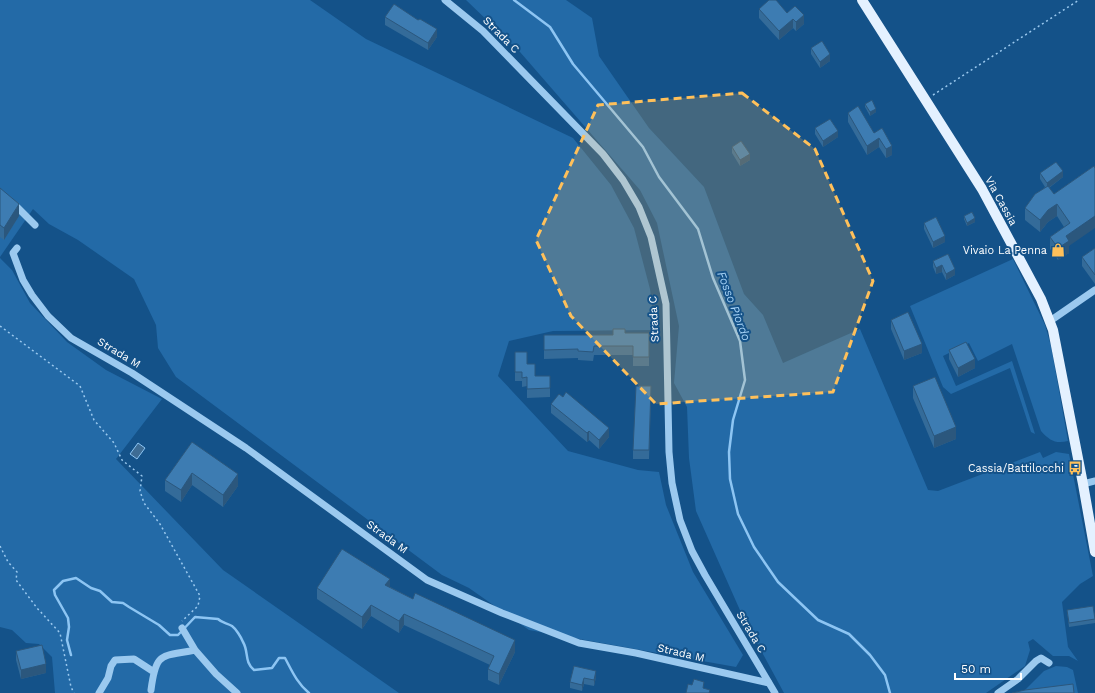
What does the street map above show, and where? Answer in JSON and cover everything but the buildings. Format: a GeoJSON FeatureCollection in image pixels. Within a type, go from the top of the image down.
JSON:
{"type":"FeatureCollection","features":[{"type":"Feature","properties":{"kind":"main road","name":"Via Cassia"},"geometry":{"type":"LineString","coordinates":[[862,0],[982,189],[1041,299],[1050,321],[1083,484],[1095,552]]}},
{"type":"Feature","properties":{"kind":"street","name":"Strada C"},"geometry":{"type":"LineString","coordinates":[[445,0],[483,31],[602,154],[623,180],[639,207],[651,237],[666,304],[669,452],[674,495],[680,520],[692,551],[705,575],[775,693]]}},
{"type":"Feature","properties":{"kind":"street"},"geometry":{"type":"LineString","coordinates":[[0,195],[16,206],[35,225]]}},
{"type":"Feature","properties":{"kind":"street","name":"Strada M"},"geometry":{"type":"LineString","coordinates":[[17,248],[13,253],[16,265],[23,280],[41,307],[71,338],[132,373],[246,448],[427,580],[502,613],[579,643],[636,653],[769,683]]}},
{"type":"Feature","properties":{"kind":"street"},"geometry":{"type":"LineString","coordinates":[[1050,321],[1095,290]]}},
{"type":"Feature","properties":{"kind":"street"},"geometry":{"type":"LineString","coordinates":[[1083,484],[1095,481]]}},
{"type":"Feature","properties":{"kind":"street"},"geometry":{"type":"LineString","coordinates":[[183,630],[195,650],[216,674],[237,693]]}},
{"type":"Feature","properties":{"kind":"street"},"geometry":{"type":"LineString","coordinates":[[151,690],[156,664],[162,656],[171,653],[195,650]]}},
{"type":"Feature","properties":{"kind":"street"},"geometry":{"type":"LineString","coordinates":[[998,693],[1018,679],[1041,658],[1049,664]]}},
{"type":"Feature","properties":{"kind":"street"},"geometry":{"type":"LineString","coordinates":[[99,693],[108,678],[111,666],[115,660],[134,659],[154,672]]}},
{"type":"Feature","properties":{"kind":"path"},"geometry":{"type":"LineString","coordinates":[[926,99],[1079,0]]}},
{"type":"Feature","properties":{"kind":"path"},"geometry":{"type":"LineString","coordinates":[[0,326],[80,386],[94,420],[114,443],[122,460],[142,476],[140,491],[144,503],[160,524],[200,596],[198,606],[181,622],[183,630]]}},
{"type":"Feature","properties":{"kind":"path"},"geometry":{"type":"LineString","coordinates":[[0,546],[8,562],[17,572],[16,580],[37,608],[60,633],[71,687],[74,693]]}},
{"type":"Feature","properties":{"kind":"highlighted area"},"geometry":{"type":"Polygon","coordinates":[[[742,93],[815,149],[873,281],[833,392],[656,404],[571,316],[536,240],[598,105],[742,93]]]}},
{"type":"Feature","properties":{"kind":"shaded area"},"geometry":{"type":"Polygon","coordinates":[[[0,0],[310,0],[366,39],[573,138],[611,185],[634,228],[650,289],[655,330],[553,331],[509,341],[498,376],[568,451],[638,470],[659,472],[666,505],[693,572],[743,655],[736,667],[529,630],[469,588],[442,575],[176,377],[158,348],[156,325],[134,279],[78,240],[49,224],[33,209],[0,257],[0,0]]]}},
{"type":"Feature","properties":{"kind":"shaded area"},"geometry":{"type":"Polygon","coordinates":[[[466,0],[566,0],[592,18],[599,56],[649,128],[704,187],[744,294],[763,315],[783,363],[860,329],[928,490],[938,491],[1040,452],[1043,458],[1056,452],[1069,454],[1093,576],[1080,584],[1062,602],[1068,647],[1078,661],[1069,656],[1053,656],[1033,639],[1028,642],[1030,650],[1025,666],[986,693],[784,693],[743,617],[696,511],[689,458],[687,407],[674,383],[679,326],[657,223],[640,190],[520,52],[466,0]]]}},
{"type":"Feature","properties":{"kind":"shaded area"},"geometry":{"type":"Polygon","coordinates":[[[0,258],[12,270],[30,303],[67,342],[106,370],[162,399],[116,459],[223,570],[399,693],[55,693],[52,657],[39,644],[26,643],[12,630],[0,627],[0,258]]]}},
{"type":"Feature","properties":{"kind":"shaded area"},"geometry":{"type":"Polygon","coordinates":[[[1013,259],[1045,325],[1051,346],[1068,441],[1053,441],[1041,431],[1012,344],[978,361],[969,343],[943,356],[956,386],[1012,361],[1035,434],[1031,432],[1010,368],[951,394],[943,387],[910,306],[1013,259]]]}},
{"type":"Feature","properties":{"kind":"shaded area"},"geometry":{"type":"Polygon","coordinates":[[[138,443],[145,448],[137,459],[130,454],[138,443]]]}},
{"type":"Feature","properties":{"kind":"shaded area"},"geometry":{"type":"Polygon","coordinates":[[[1056,666],[1067,667],[1073,670],[1078,693],[1022,693],[1044,671],[1056,666]]]}},
{"type":"Feature","properties":{"kind":"waterway","name":"Fosso Piordo"},"geometry":{"type":"LineString","coordinates":[[514,0],[550,27],[573,64],[643,147],[659,177],[698,229],[713,278],[740,341],[745,380],[733,420],[729,452],[730,479],[738,514],[754,547],[778,582],[818,620],[849,634],[870,655],[885,675],[890,693]]}},
{"type":"Feature","properties":{"kind":"waterway"},"geometry":{"type":"LineString","coordinates":[[71,655],[67,640],[69,627],[68,618],[55,595],[54,590],[63,581],[76,578],[91,588],[100,591],[112,602],[123,603],[159,625],[170,635],[178,635],[195,617],[218,619],[232,626],[237,631],[245,646],[249,664],[254,670],[272,668],[279,658],[285,658],[298,681],[309,693]]}},
{"type":"Feature","properties":{"kind":"place","name":"Vivaio La Penna"},"geometry":{"type":"Point","coordinates":[1058,250]}},
{"type":"Feature","properties":{"kind":"place","name":"Cassia/Battilocchi"},"geometry":{"type":"Point","coordinates":[1075,468]}}]}
